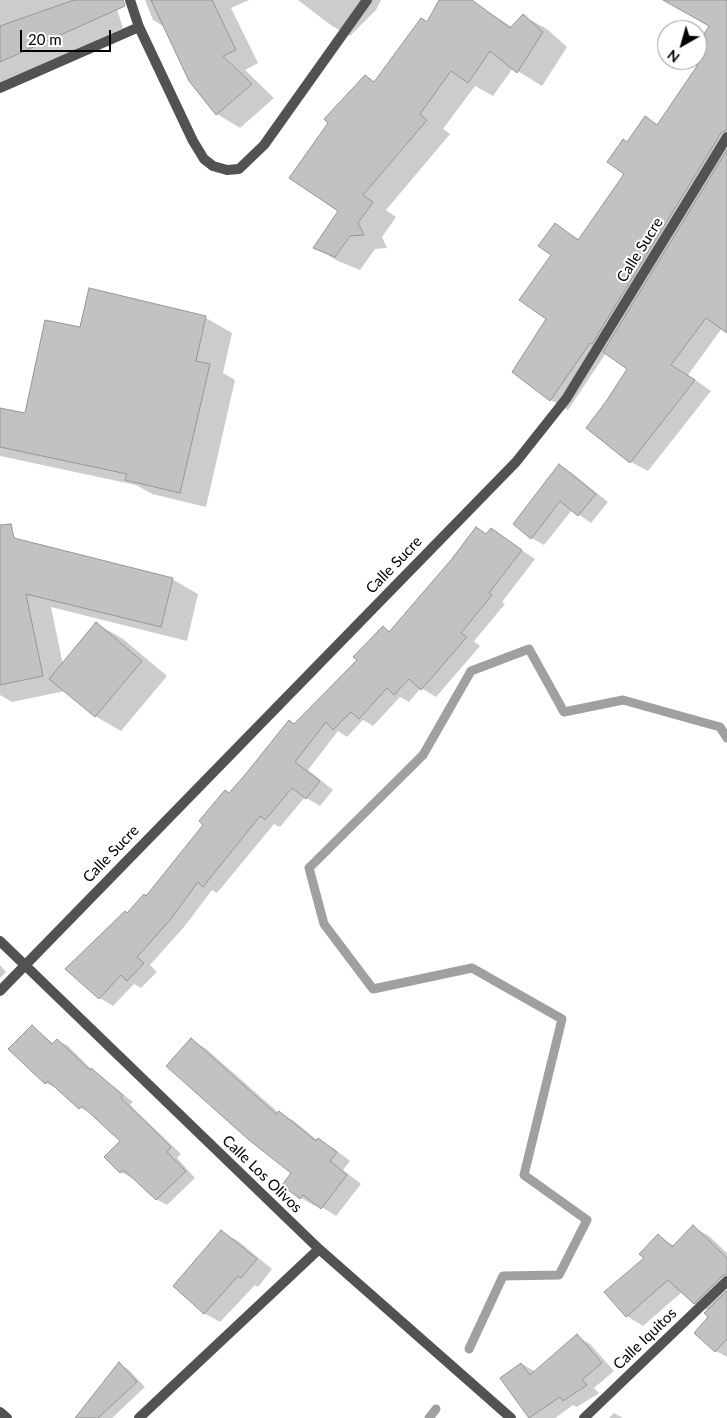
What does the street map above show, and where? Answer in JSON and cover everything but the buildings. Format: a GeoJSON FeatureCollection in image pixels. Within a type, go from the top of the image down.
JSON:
{"type":"FeatureCollection","features":[{"type":"Feature","properties":{"kind":"street"},"geometry":{"type":"LineString","coordinates":[[130,0],[138,27],[193,141],[204,159],[213,166],[227,170],[239,169],[264,145],[367,0]]}},
{"type":"Feature","properties":{"kind":"street"},"geometry":{"type":"LineString","coordinates":[[0,88],[138,27]]}},
{"type":"Feature","properties":{"kind":"street","name":"Calle Sucre"},"geometry":{"type":"LineString","coordinates":[[0,991],[516,462],[566,399],[727,137]]}},
{"type":"Feature","properties":{"kind":"street","name":"Calle Los Olivos"},"geometry":{"type":"LineString","coordinates":[[0,941],[319,1250],[511,1418]]}},
{"type":"Feature","properties":{"kind":"street"},"geometry":{"type":"LineString","coordinates":[[139,1418],[319,1250]]}},
{"type":"Feature","properties":{"kind":"street","name":"Calle Iquitos"},"geometry":{"type":"LineString","coordinates":[[584,1418],[727,1281]]}},
{"type":"Feature","properties":{"kind":"street"},"geometry":{"type":"LineString","coordinates":[[0,1412],[7,1418]]}},
{"type":"Feature","properties":{"kind":"waterway"},"geometry":{"type":"LineString","coordinates":[[469,1349],[503,1276],[559,1275],[587,1220],[524,1175],[562,1019],[472,968],[373,989],[324,924],[309,868],[423,755],[471,671],[529,649],[564,712],[623,700],[720,727],[727,738]]}},
{"type":"Feature","properties":{"kind":"waterway"},"geometry":{"type":"LineString","coordinates":[[429,1418],[436,1409]]}}]}
